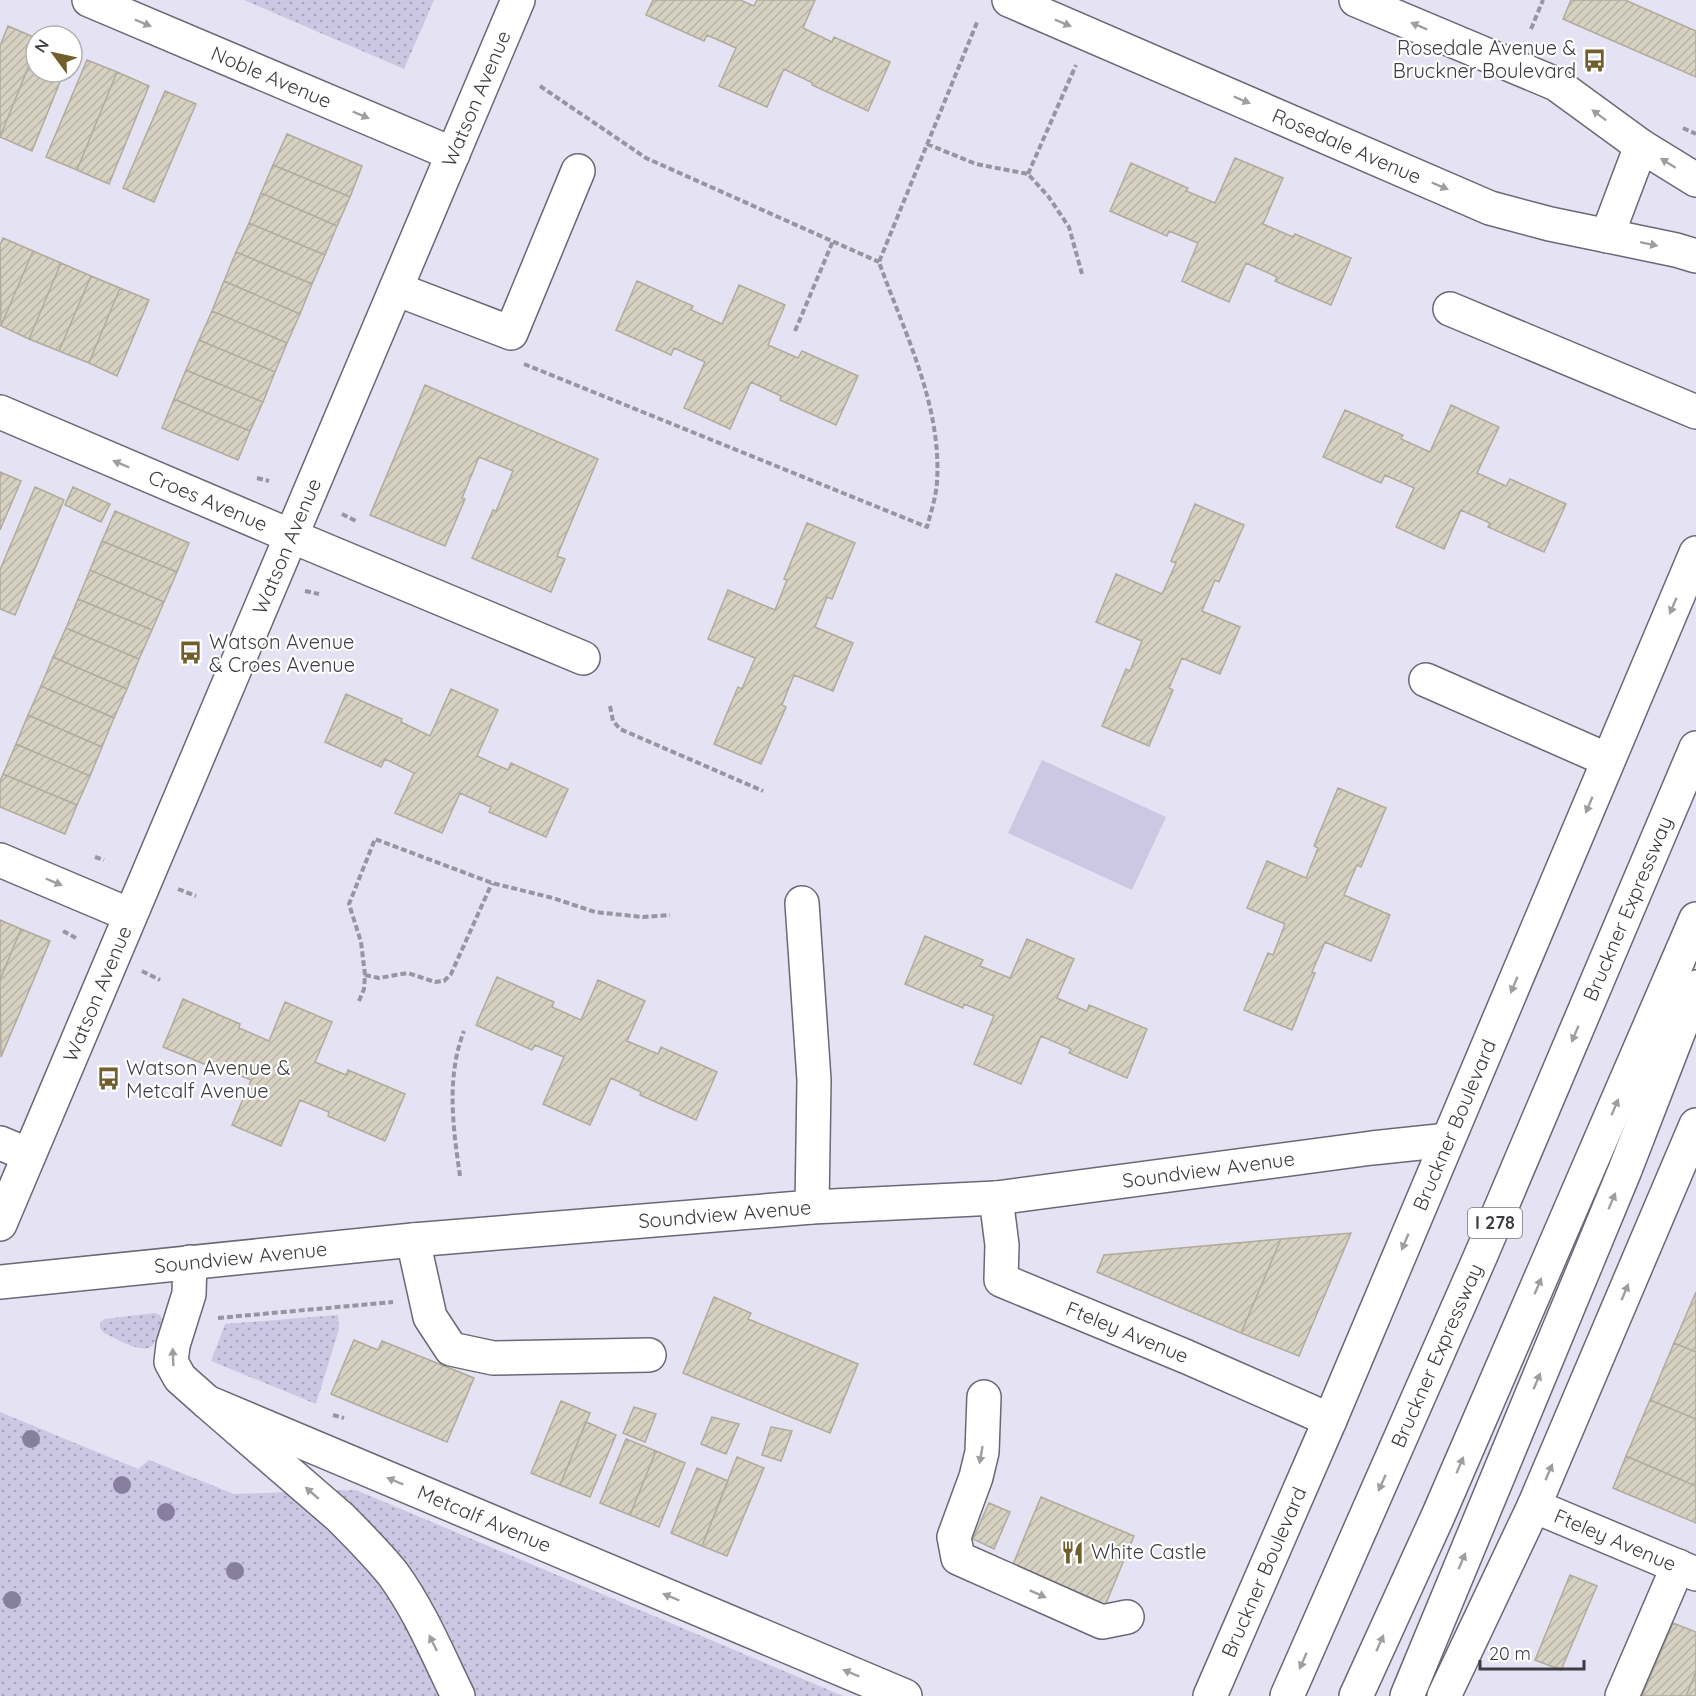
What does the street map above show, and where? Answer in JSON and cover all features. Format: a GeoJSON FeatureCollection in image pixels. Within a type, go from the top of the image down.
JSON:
{"type":"FeatureCollection","features":[{"type":"Feature","properties":{"kind":"main road","name":"Noble Avenue"},"geometry":{"type":"LineString","coordinates":[[89,0],[453,154]]}},
{"type":"Feature","properties":{"kind":"main road","name":"Watson Avenue"},"geometry":{"type":"LineString","coordinates":[[0,1224],[14,1149],[130,915],[518,0]]}},
{"type":"Feature","properties":{"kind":"main road","name":"Rosedale Avenue"},"geometry":{"type":"LineString","coordinates":[[1009,0],[1490,208],[1550,224],[1696,256]]}},
{"type":"Feature","properties":{"kind":"main road"},"geometry":{"type":"LineString","coordinates":[[1356,0],[1556,84],[1641,146],[1696,180]]}},
{"type":"Feature","properties":{"kind":"main road"},"geometry":{"type":"LineString","coordinates":[[1607,236],[1641,146]]}},
{"type":"Feature","properties":{"kind":"main road"},"geometry":{"type":"LineString","coordinates":[[396,289],[511,333],[578,171]]}},
{"type":"Feature","properties":{"kind":"main road"},"geometry":{"type":"LineString","coordinates":[[1450,309],[1696,412]]}},
{"type":"Feature","properties":{"kind":"main road","name":"Croes Avenue"},"geometry":{"type":"LineString","coordinates":[[0,412],[584,658]]}},
{"type":"Feature","properties":{"kind":"main road","name":"Bruckner Boulevard"},"geometry":{"type":"LineString","coordinates":[[1210,1696],[1330,1420],[1696,553]]}},
{"type":"Feature","properties":{"kind":"main road"},"geometry":{"type":"LineString","coordinates":[[1426,680],[1608,760]]}},
{"type":"Feature","properties":{"kind":"main road","name":"Bruckner Expressway"},"geometry":{"type":"LineString","coordinates":[[1287,1696],[1481,1255],[1696,748]]}},
{"type":"Feature","properties":{"kind":"main road"},"geometry":{"type":"LineString","coordinates":[[0,860],[130,915]]}},
{"type":"Feature","properties":{"kind":"main road"},"geometry":{"type":"LineString","coordinates":[[802,903],[814,1080],[812,1207]]}},
{"type":"Feature","properties":{"kind":"main road"},"geometry":{"type":"LineString","coordinates":[[1356,1696],[1438,1516],[1696,919]]}},
{"type":"Feature","properties":{"kind":"main road"},"geometry":{"type":"LineString","coordinates":[[1407,1696],[1625,1170],[1696,987]]}},
{"type":"Feature","properties":{"kind":"main road"},"geometry":{"type":"LineString","coordinates":[[1444,1696],[1534,1506],[1696,1128]]}},
{"type":"Feature","properties":{"kind":"main road","name":"Soundview Avenue"},"geometry":{"type":"LineString","coordinates":[[0,1282],[413,1240],[812,1207],[996,1198],[1448,1140]]}},
{"type":"Feature","properties":{"kind":"main road","name":"Fteley Avenue"},"geometry":{"type":"LineString","coordinates":[[996,1198],[1002,1245],[1001,1280],[1187,1357],[1330,1420]]}},
{"type":"Feature","properties":{"kind":"main road"},"geometry":{"type":"LineString","coordinates":[[413,1240],[430,1317],[450,1349],[493,1358],[649,1355]]}},
{"type":"Feature","properties":{"kind":"main road","name":"Metcalf Avenue"},"geometry":{"type":"LineString","coordinates":[[189,1263],[189,1294],[173,1345],[171,1362],[180,1378],[207,1402],[905,1696]]}},
{"type":"Feature","properties":{"kind":"main road"},"geometry":{"type":"LineString","coordinates":[[984,1397],[982,1452],[976,1478],[954,1537],[958,1558],[1102,1622],[1127,1617]]}},
{"type":"Feature","properties":{"kind":"main road"},"geometry":{"type":"LineString","coordinates":[[207,1402],[340,1517],[392,1574],[424,1625],[458,1696]]}},
{"type":"Feature","properties":{"kind":"main road","name":"Fteley Avenue"},"geometry":{"type":"LineString","coordinates":[[1534,1506],[1687,1570]]}},
{"type":"Feature","properties":{"kind":"main road"},"geometry":{"type":"LineString","coordinates":[[1622,1696],[1687,1570]]}},
{"type":"Feature","properties":{"kind":"path"},"geometry":{"type":"LineString","coordinates":[[1531,29],[1543,0]]}},
{"type":"Feature","properties":{"kind":"path"},"geometry":{"type":"LineString","coordinates":[[879,262],[978,20]]}},
{"type":"Feature","properties":{"kind":"path"},"geometry":{"type":"LineString","coordinates":[[1028,174],[1078,61]]}},
{"type":"Feature","properties":{"kind":"path"},"geometry":{"type":"LineString","coordinates":[[515,361],[927,527],[937,483],[932,423],[909,336],[879,262],[646,158],[540,86]]}},
{"type":"Feature","properties":{"kind":"path"},"geometry":{"type":"LineString","coordinates":[[927,144],[976,164],[1028,174],[1048,196],[1069,227],[1082,274]]}},
{"type":"Feature","properties":{"kind":"path"},"geometry":{"type":"LineString","coordinates":[[795,331],[833,241]]}},
{"type":"Feature","properties":{"kind":"path"},"geometry":{"type":"LineString","coordinates":[[257,478],[269,481]]}},
{"type":"Feature","properties":{"kind":"path"},"geometry":{"type":"LineString","coordinates":[[342,514],[356,521]]}},
{"type":"Feature","properties":{"kind":"path"},"geometry":{"type":"LineString","coordinates":[[305,591],[319,594]]}},
{"type":"Feature","properties":{"kind":"path"},"geometry":{"type":"LineString","coordinates":[[610,706],[613,722],[620,729],[763,791]]}},
{"type":"Feature","properties":{"kind":"path"},"geometry":{"type":"LineString","coordinates":[[359,1001],[364,988],[365,975],[361,942],[349,904],[375,839],[492,883],[553,898],[595,912],[643,918],[670,915]]}},
{"type":"Feature","properties":{"kind":"path"},"geometry":{"type":"LineString","coordinates":[[95,857],[104,860]]}},
{"type":"Feature","properties":{"kind":"path"},"geometry":{"type":"LineString","coordinates":[[365,975],[379,978],[408,973],[435,982],[444,981],[451,974],[492,883]]}},
{"type":"Feature","properties":{"kind":"path"},"geometry":{"type":"LineString","coordinates":[[178,889],[196,896]]}},
{"type":"Feature","properties":{"kind":"path"},"geometry":{"type":"LineString","coordinates":[[63,932],[76,938]]}},
{"type":"Feature","properties":{"kind":"path"},"geometry":{"type":"LineString","coordinates":[[139,970],[160,980]]}},
{"type":"Feature","properties":{"kind":"path"},"geometry":{"type":"LineString","coordinates":[[460,1176],[453,1120],[452,1083],[454,1064],[464,1031]]}},
{"type":"Feature","properties":{"kind":"path"},"geometry":{"type":"LineString","coordinates":[[217,1318],[404,1301]]}},
{"type":"Feature","properties":{"kind":"shaded area"},"geometry":{"type":"Polygon","coordinates":[[[244,0],[434,0],[404,69],[244,0]]]}},
{"type":"Feature","properties":{"kind":"shaded area"},"geometry":{"type":"Polygon","coordinates":[[[1042,760],[1166,817],[1132,890],[1008,833],[1042,760]]]}},
{"type":"Feature","properties":{"kind":"shaded area"},"geometry":{"type":"Polygon","coordinates":[[[155,1313],[160,1315],[163,1322],[156,1340],[149,1348],[129,1345],[104,1333],[100,1328],[100,1323],[104,1319],[155,1313]]]}},
{"type":"Feature","properties":{"kind":"shaded area"},"geometry":{"type":"Polygon","coordinates":[[[338,1315],[339,1329],[316,1404],[211,1361],[225,1324],[338,1315]]]}},
{"type":"Feature","properties":{"kind":"shaded area"},"geometry":{"type":"Polygon","coordinates":[[[0,1412],[138,1469],[149,1460],[234,1494],[356,1490],[843,1696],[0,1696],[0,1412]]]}},
{"type":"Feature","properties":{"kind":"building"},"geometry":{"type":"Polygon","coordinates":[[[653,0],[740,0],[754,6],[757,0],[815,0],[803,28],[832,42],[834,37],[890,62],[868,111],[784,69],[767,107],[719,86],[736,48],[707,35],[704,41],[646,15],[653,0]]]}},
{"type":"Feature","properties":{"kind":"building"},"geometry":{"type":"Polygon","coordinates":[[[1571,0],[1625,0],[1696,31],[1696,77],[1563,19],[1571,0]]]}},
{"type":"Feature","properties":{"kind":"building"},"geometry":{"type":"Polygon","coordinates":[[[8,26],[24,33],[24,78],[0,137],[0,46],[8,26]]]}},
{"type":"Feature","properties":{"kind":"building"},"geometry":{"type":"Polygon","coordinates":[[[87,60],[117,72],[77,170],[46,157],[77,84],[84,84],[84,67],[87,60]]]}},
{"type":"Feature","properties":{"kind":"building"},"geometry":{"type":"Polygon","coordinates":[[[117,72],[149,86],[109,184],[77,170],[117,72]]]}},
{"type":"Feature","properties":{"kind":"building"},"geometry":{"type":"Polygon","coordinates":[[[24,78],[24,84],[59,84],[32,151],[0,137],[24,78]]]}},
{"type":"Feature","properties":{"kind":"building"},"geometry":{"type":"Polygon","coordinates":[[[165,91],[196,104],[154,202],[123,188],[165,91]]]}},
{"type":"Feature","properties":{"kind":"building"},"geometry":{"type":"Polygon","coordinates":[[[287,134],[362,166],[350,197],[273,165],[287,134]]]}},
{"type":"Feature","properties":{"kind":"building"},"geometry":{"type":"Polygon","coordinates":[[[1235,158],[1283,178],[1263,224],[1293,237],[1295,234],[1351,258],[1331,305],[1275,281],[1277,277],[1246,263],[1229,302],[1182,281],[1198,243],[1169,231],[1167,236],[1110,211],[1131,163],[1188,188],[1186,191],[1215,203],[1235,158]]]}},
{"type":"Feature","properties":{"kind":"building"},"geometry":{"type":"Polygon","coordinates":[[[273,165],[350,197],[337,226],[261,193],[273,165]]]}},
{"type":"Feature","properties":{"kind":"building"},"geometry":{"type":"Polygon","coordinates":[[[261,193],[337,226],[325,255],[249,223],[261,193]]]}},
{"type":"Feature","properties":{"kind":"building"},"geometry":{"type":"Polygon","coordinates":[[[249,223],[325,255],[312,284],[236,252],[249,223]]]}},
{"type":"Feature","properties":{"kind":"building"},"geometry":{"type":"Polygon","coordinates":[[[3,238],[33,251],[1,326],[0,245],[3,238]]]}},
{"type":"Feature","properties":{"kind":"building"},"geometry":{"type":"Polygon","coordinates":[[[33,251],[61,263],[29,339],[1,326],[33,251]]]}},
{"type":"Feature","properties":{"kind":"building"},"geometry":{"type":"Polygon","coordinates":[[[236,252],[312,284],[300,314],[224,281],[236,252]]]}},
{"type":"Feature","properties":{"kind":"building"},"geometry":{"type":"Polygon","coordinates":[[[61,263],[91,276],[59,351],[29,339],[61,263]]]}},
{"type":"Feature","properties":{"kind":"building"},"geometry":{"type":"Polygon","coordinates":[[[91,276],[120,288],[89,363],[59,351],[91,276]]]}},
{"type":"Feature","properties":{"kind":"building"},"geometry":{"type":"Polygon","coordinates":[[[224,281],[300,314],[287,343],[212,311],[224,281]]]}},
{"type":"Feature","properties":{"kind":"building"},"geometry":{"type":"Polygon","coordinates":[[[637,281],[693,306],[691,310],[722,324],[739,285],[785,305],[768,345],[798,358],[802,351],[858,376],[836,425],[780,400],[781,396],[751,382],[730,429],[684,408],[705,362],[674,348],[671,355],[616,330],[637,281]]]}},
{"type":"Feature","properties":{"kind":"building"},"geometry":{"type":"Polygon","coordinates":[[[120,288],[149,300],[117,376],[89,363],[120,288]]]}},
{"type":"Feature","properties":{"kind":"building"},"geometry":{"type":"Polygon","coordinates":[[[212,311],[287,343],[275,372],[199,340],[212,311]]]}},
{"type":"Feature","properties":{"kind":"building"},"geometry":{"type":"Polygon","coordinates":[[[199,340],[275,372],[263,402],[186,370],[199,340]]]}},
{"type":"Feature","properties":{"kind":"building"},"geometry":{"type":"Polygon","coordinates":[[[186,370],[263,402],[250,431],[174,399],[186,370]]]}},
{"type":"Feature","properties":{"kind":"building"},"geometry":{"type":"Polygon","coordinates":[[[425,385],[598,459],[557,556],[565,559],[551,592],[472,558],[513,471],[479,457],[462,498],[465,499],[445,546],[370,515],[425,385]]]}},
{"type":"Feature","properties":{"kind":"building"},"geometry":{"type":"Polygon","coordinates":[[[174,399],[250,431],[238,460],[162,428],[174,399]]]}},
{"type":"Feature","properties":{"kind":"building"},"geometry":{"type":"Polygon","coordinates":[[[1451,405],[1499,427],[1477,473],[1506,486],[1510,479],[1566,504],[1544,552],[1488,527],[1490,523],[1461,510],[1444,549],[1396,527],[1414,488],[1385,475],[1381,483],[1323,457],[1345,410],[1403,435],[1401,439],[1430,452],[1451,405]]]}},
{"type":"Feature","properties":{"kind":"building"},"geometry":{"type":"Polygon","coordinates":[[[0,472],[21,481],[0,530],[0,472]]]}},
{"type":"Feature","properties":{"kind":"building"},"geometry":{"type":"Polygon","coordinates":[[[35,487],[64,500],[15,615],[0,609],[0,570],[35,487]]]}},
{"type":"Feature","properties":{"kind":"building"},"geometry":{"type":"Polygon","coordinates":[[[73,487],[110,504],[101,522],[65,505],[73,487]]]}},
{"type":"Feature","properties":{"kind":"building"},"geometry":{"type":"Polygon","coordinates":[[[1195,504],[1244,525],[1219,582],[1215,580],[1202,611],[1240,627],[1220,674],[1182,658],[1169,688],[1173,690],[1149,746],[1102,726],[1126,669],[1130,671],[1142,641],[1096,622],[1116,574],[1162,594],[1176,563],[1171,561],[1195,504]]]}},
{"type":"Feature","properties":{"kind":"building"},"geometry":{"type":"Polygon","coordinates":[[[115,511],[189,543],[177,572],[102,541],[115,511]]]}},
{"type":"Feature","properties":{"kind":"building"},"geometry":{"type":"Polygon","coordinates":[[[807,523],[855,543],[832,599],[827,597],[815,627],[853,643],[833,691],[794,675],[782,705],[786,707],[761,764],[714,744],[738,687],[742,689],[755,658],[708,639],[728,590],[775,610],[787,580],[784,579],[807,523]]]}},
{"type":"Feature","properties":{"kind":"building"},"geometry":{"type":"Polygon","coordinates":[[[102,541],[177,572],[164,602],[90,570],[102,541]]]}},
{"type":"Feature","properties":{"kind":"building"},"geometry":{"type":"Polygon","coordinates":[[[90,570],[164,602],[152,630],[78,599],[90,570]]]}},
{"type":"Feature","properties":{"kind":"building"},"geometry":{"type":"Polygon","coordinates":[[[78,599],[152,630],[139,659],[66,628],[78,599]]]}},
{"type":"Feature","properties":{"kind":"building"},"geometry":{"type":"Polygon","coordinates":[[[66,628],[139,659],[127,689],[53,657],[66,628]]]}},
{"type":"Feature","properties":{"kind":"building"},"geometry":{"type":"Polygon","coordinates":[[[53,657],[127,689],[114,718],[41,686],[53,657]]]}},
{"type":"Feature","properties":{"kind":"building"},"geometry":{"type":"Polygon","coordinates":[[[41,686],[114,718],[102,747],[28,715],[41,686]]]}},
{"type":"Feature","properties":{"kind":"building"},"geometry":{"type":"Polygon","coordinates":[[[451,689],[498,710],[477,756],[508,770],[511,763],[568,789],[546,837],[489,812],[491,807],[460,793],[442,833],[395,813],[414,773],[385,759],[381,767],[325,742],[346,694],[402,719],[401,722],[430,736],[451,689]]]}},
{"type":"Feature","properties":{"kind":"building"},"geometry":{"type":"Polygon","coordinates":[[[28,715],[102,747],[90,776],[16,744],[28,715]]]}},
{"type":"Feature","properties":{"kind":"building"},"geometry":{"type":"Polygon","coordinates":[[[16,744],[90,776],[77,805],[3,774],[16,744]]]}},
{"type":"Feature","properties":{"kind":"building"},"geometry":{"type":"Polygon","coordinates":[[[3,774],[77,805],[65,834],[0,807],[0,782],[3,774]]]}},
{"type":"Feature","properties":{"kind":"building"},"geometry":{"type":"Polygon","coordinates":[[[1338,788],[1386,808],[1361,867],[1357,865],[1344,895],[1390,915],[1371,961],[1325,942],[1292,1030],[1244,1010],[1268,953],[1273,955],[1285,924],[1247,908],[1267,861],[1306,878],[1318,848],[1314,846],[1338,788]]]}},
{"type":"Feature","properties":{"kind":"building"},"geometry":{"type":"Polygon","coordinates":[[[0,920],[21,929],[0,980],[0,920]]]}},
{"type":"Feature","properties":{"kind":"building"},"geometry":{"type":"Polygon","coordinates":[[[21,929],[50,941],[1,1057],[0,980],[21,929]]]}},
{"type":"Feature","properties":{"kind":"building"},"geometry":{"type":"Polygon","coordinates":[[[925,936],[983,960],[980,966],[1010,978],[1027,939],[1074,959],[1057,998],[1087,1011],[1089,1005],[1147,1029],[1127,1078],[1069,1053],[1071,1049],[1041,1036],[1021,1084],[974,1064],[994,1016],[964,1004],[963,1008],[905,984],[925,936]]]}},
{"type":"Feature","properties":{"kind":"building"},"geometry":{"type":"Polygon","coordinates":[[[497,977],[554,1002],[552,1007],[581,1020],[598,980],[645,1001],[627,1041],[658,1054],[661,1047],[717,1072],[696,1120],[640,1095],[641,1092],[611,1078],[590,1125],[543,1104],[564,1057],[535,1045],[532,1050],[476,1025],[497,977]]]}},
{"type":"Feature","properties":{"kind":"building"},"geometry":{"type":"Polygon","coordinates":[[[183,999],[240,1024],[239,1028],[269,1041],[285,1002],[332,1022],[315,1062],[346,1075],[348,1070],[405,1094],[385,1141],[328,1116],[329,1112],[300,1100],[281,1146],[232,1125],[251,1080],[223,1068],[221,1071],[163,1047],[183,999]]]}},
{"type":"Feature","properties":{"kind":"building"},"geometry":{"type":"Polygon","coordinates":[[[1351,1233],[1299,1356],[1241,1333],[1281,1239],[1351,1233]]]}},
{"type":"Feature","properties":{"kind":"building"},"geometry":{"type":"Polygon","coordinates":[[[1281,1239],[1241,1333],[1097,1272],[1104,1255],[1281,1239]]]}},
{"type":"Feature","properties":{"kind":"building"},"geometry":{"type":"Polygon","coordinates":[[[1696,1292],[1696,1352],[1674,1343],[1696,1292]]]}},
{"type":"Feature","properties":{"kind":"building"},"geometry":{"type":"Polygon","coordinates":[[[714,1297],[751,1313],[748,1319],[858,1364],[830,1433],[683,1373],[714,1297]]]}},
{"type":"Feature","properties":{"kind":"building"},"geometry":{"type":"Polygon","coordinates":[[[354,1340],[378,1350],[382,1341],[474,1378],[447,1442],[331,1394],[354,1340]]]}},
{"type":"Feature","properties":{"kind":"building"},"geometry":{"type":"Polygon","coordinates":[[[1674,1343],[1696,1352],[1696,1419],[1650,1400],[1674,1343]]]}},
{"type":"Feature","properties":{"kind":"building"},"geometry":{"type":"Polygon","coordinates":[[[1650,1400],[1696,1419],[1696,1486],[1626,1456],[1650,1400]]]}},
{"type":"Feature","properties":{"kind":"building"},"geometry":{"type":"Polygon","coordinates":[[[561,1401],[590,1413],[560,1485],[531,1473],[561,1401]]]}},
{"type":"Feature","properties":{"kind":"building"},"geometry":{"type":"Polygon","coordinates":[[[634,1407],[656,1414],[645,1442],[623,1433],[634,1407]]]}},
{"type":"Feature","properties":{"kind":"building"},"geometry":{"type":"Polygon","coordinates":[[[712,1417],[739,1424],[726,1454],[701,1444],[712,1417]]]}},
{"type":"Feature","properties":{"kind":"building"},"geometry":{"type":"Polygon","coordinates":[[[586,1422],[616,1435],[590,1497],[560,1485],[586,1422]]]}},
{"type":"Feature","properties":{"kind":"building"},"geometry":{"type":"Polygon","coordinates":[[[771,1427],[792,1431],[781,1461],[762,1455],[771,1427]]]}},
{"type":"Feature","properties":{"kind":"building"},"geometry":{"type":"Polygon","coordinates":[[[626,1439],[656,1451],[630,1515],[600,1503],[626,1439]]]}},
{"type":"Feature","properties":{"kind":"building"},"geometry":{"type":"Polygon","coordinates":[[[656,1451],[685,1463],[659,1527],[630,1515],[656,1451]]]}},
{"type":"Feature","properties":{"kind":"building"},"geometry":{"type":"Polygon","coordinates":[[[1626,1456],[1696,1486],[1696,1523],[1613,1488],[1626,1456]]]}},
{"type":"Feature","properties":{"kind":"building"},"geometry":{"type":"Polygon","coordinates":[[[737,1457],[764,1468],[727,1556],[702,1546],[737,1457]]]}},
{"type":"Feature","properties":{"kind":"building"},"geometry":{"type":"Polygon","coordinates":[[[697,1468],[728,1481],[702,1546],[671,1533],[697,1468]]]}},
{"type":"Feature","properties":{"kind":"building","name":"White Castle"},"geometry":{"type":"Polygon","coordinates":[[[1041,1497],[1134,1536],[1104,1608],[1011,1569],[1041,1497]]]}},
{"type":"Feature","properties":{"kind":"building"},"geometry":{"type":"Polygon","coordinates":[[[989,1503],[1010,1512],[994,1549],[973,1539],[989,1503]]]}},
{"type":"Feature","properties":{"kind":"building"},"geometry":{"type":"Polygon","coordinates":[[[1570,1575],[1597,1586],[1561,1670],[1535,1660],[1570,1575]]]}},
{"type":"Feature","properties":{"kind":"building"},"geometry":{"type":"Polygon","coordinates":[[[1673,1623],[1696,1632],[1696,1672],[1686,1696],[1642,1696],[1673,1623]]]}},
{"type":"Feature","properties":{"kind":"building"},"geometry":{"type":"Polygon","coordinates":[[[1696,1672],[1696,1696],[1686,1696],[1696,1672]]]}},
{"type":"Feature","properties":{"kind":"place","name":"Rosedale Avenue & Bruckner Boulevard"},"geometry":{"type":"Point","coordinates":[1594,60]}},
{"type":"Feature","properties":{"kind":"place","name":"Watson Avenue & Croes Avenue"},"geometry":{"type":"Point","coordinates":[191,653]}},
{"type":"Feature","properties":{"kind":"place","name":"Watson Avenue & Metcalf Avenue"},"geometry":{"type":"Point","coordinates":[108,1079]}},
{"type":"Feature","properties":{"kind":"place","name":"White Castle"},"geometry":{"type":"Point","coordinates":[1073,1552]}}]}
